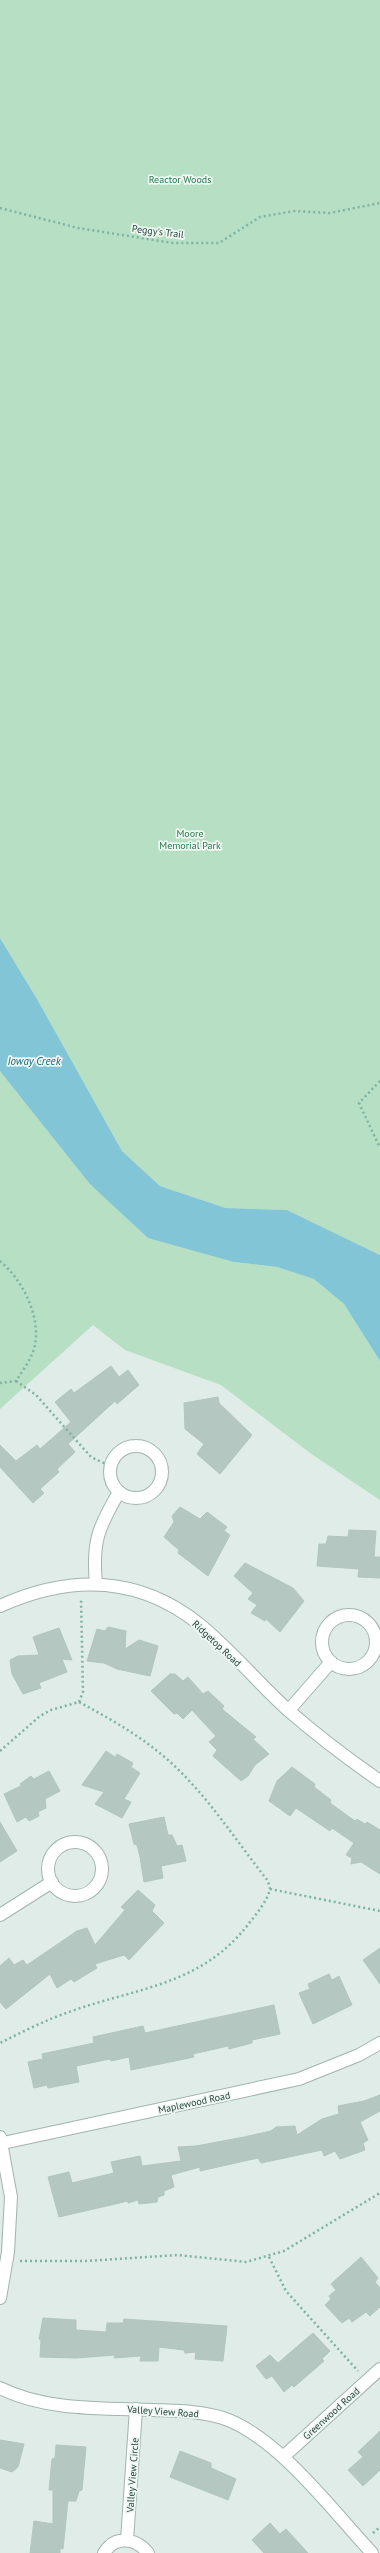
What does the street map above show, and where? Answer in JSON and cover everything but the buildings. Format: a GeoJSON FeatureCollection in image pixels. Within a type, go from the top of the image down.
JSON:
{"type":"FeatureCollection","features":[{"type":"Feature","properties":{"kind":"street"},"geometry":{"type":"LineString","coordinates":[[137,1445],[154,1452],[161,1464],[162,1477],[153,1493],[136,1499],[119,1492],[110,1480],[110,1466],[120,1451],[137,1445]]}},
{"type":"Feature","properties":{"kind":"street"},"geometry":{"type":"LineString","coordinates":[[96,1584],[94,1557],[101,1523],[119,1492]]}},
{"type":"Feature","properties":{"kind":"street","name":"Ridgetop Road"},"geometry":{"type":"LineString","coordinates":[[0,1606],[27,1594],[64,1585],[96,1584],[126,1589],[174,1606],[200,1624],[289,1710],[339,1753],[380,1781]]}},
{"type":"Feature","properties":{"kind":"street"},"geometry":{"type":"LineString","coordinates":[[345,1615],[357,1616],[368,1622],[374,1630],[376,1643],[372,1656],[366,1663],[348,1669],[331,1662],[326,1655],[323,1643],[325,1630],[330,1623],[345,1615]]}},
{"type":"Feature","properties":{"kind":"street"},"geometry":{"type":"LineString","coordinates":[[289,1710],[331,1662]]}},
{"type":"Feature","properties":{"kind":"street"},"geometry":{"type":"LineString","coordinates":[[83,1843],[98,1853],[101,1861],[102,1874],[96,1886],[90,1892],[73,1896],[61,1891],[52,1882],[48,1864],[52,1856],[65,1844],[83,1843]]}},
{"type":"Feature","properties":{"kind":"street"},"geometry":{"type":"LineString","coordinates":[[0,1915],[52,1882]]}},
{"type":"Feature","properties":{"kind":"street","name":"Maplewood Road"},"geometry":{"type":"LineString","coordinates":[[1,2140],[299,2079],[359,2055],[380,2043]]}},
{"type":"Feature","properties":{"kind":"street"},"geometry":{"type":"LineString","coordinates":[[0,2298],[7,2260],[11,2197],[1,2140]]}},
{"type":"Feature","properties":{"kind":"street","name":"Greenwood Road"},"geometry":{"type":"LineString","coordinates":[[283,2457],[380,2369]]}},
{"type":"Feature","properties":{"kind":"street","name":"Valley View Road"},"geometry":{"type":"LineString","coordinates":[[0,2388],[17,2397],[47,2404],[189,2411],[224,2418],[254,2435],[283,2457],[372,2553]]}},
{"type":"Feature","properties":{"kind":"street","name":"Valley View Circle"},"geometry":{"type":"LineString","coordinates":[[127,2540],[136,2409]]}},
{"type":"Feature","properties":{"kind":"street"},"geometry":{"type":"LineString","coordinates":[[104,2553],[111,2545],[127,2540],[136,2542],[148,2553]]}},
{"type":"Feature","properties":{"kind":"path","name":"Peggy's Trail"},"geometry":{"type":"LineString","coordinates":[[0,208],[78,228],[173,243],[219,243],[260,217],[294,212],[330,212],[380,203]]}},
{"type":"Feature","properties":{"kind":"path"},"geometry":{"type":"LineString","coordinates":[[380,1081],[359,1103],[380,1148]]}},
{"type":"Feature","properties":{"kind":"path"},"geometry":{"type":"LineString","coordinates":[[0,1261],[7,1266],[26,1293],[35,1323],[33,1351],[16,1381]]}},
{"type":"Feature","properties":{"kind":"path"},"geometry":{"type":"LineString","coordinates":[[0,1383],[16,1381],[36,1395],[91,1456],[110,1466]]}},
{"type":"Feature","properties":{"kind":"path"},"geometry":{"type":"LineString","coordinates":[[79,1702],[82,1692],[81,1585]]}},
{"type":"Feature","properties":{"kind":"path"},"geometry":{"type":"LineString","coordinates":[[0,1751],[40,1716],[51,1710],[79,1702],[131,1732],[176,1768],[264,1876],[270,1889],[263,1905],[238,1938],[205,1966],[186,1975],[124,1997],[70,2011],[0,2043]]}},
{"type":"Feature","properties":{"kind":"path"},"geometry":{"type":"LineString","coordinates":[[270,1889],[380,1911]]}},
{"type":"Feature","properties":{"kind":"path"},"geometry":{"type":"LineString","coordinates":[[7,2260],[32,2262],[178,2255],[246,2262],[269,2257],[310,2238],[380,2193]]}},
{"type":"Feature","properties":{"kind":"path"},"geometry":{"type":"LineString","coordinates":[[269,2257],[286,2291],[367,2380]]}},
{"type":"Feature","properties":{"kind":"green space"},"geometry":{"type":"Polygon","coordinates":[[[0,0],[380,0],[380,1255],[287,1210],[226,1208],[160,1186],[122,1151],[37,999],[0,938],[0,0]]]}},
{"type":"Feature","properties":{"kind":"green space"},"geometry":{"type":"Polygon","coordinates":[[[0,1071],[50,1131],[234,1262],[277,1267],[314,1279],[344,1304],[380,1361],[380,1500],[310,1453],[221,1385],[125,1350],[93,1325],[0,1409],[0,1071]]]}},
{"type":"Feature","properties":{"kind":"water","name":"Ioway Creek"},"geometry":{"type":"Polygon","coordinates":[[[0,938],[37,999],[122,1151],[160,1186],[226,1208],[287,1210],[380,1255],[380,1361],[344,1304],[314,1279],[277,1267],[234,1262],[148,1238],[90,1184],[0,1071],[0,938]]]}},
{"type":"Feature","properties":{"kind":"park label","name":"Reactor Woods"},"geometry":{"type":"Point","coordinates":[180,179]}},
{"type":"Feature","properties":{"kind":"park label","name":"Moore Memorial Park"},"geometry":{"type":"Point","coordinates":[190,838]}}]}
